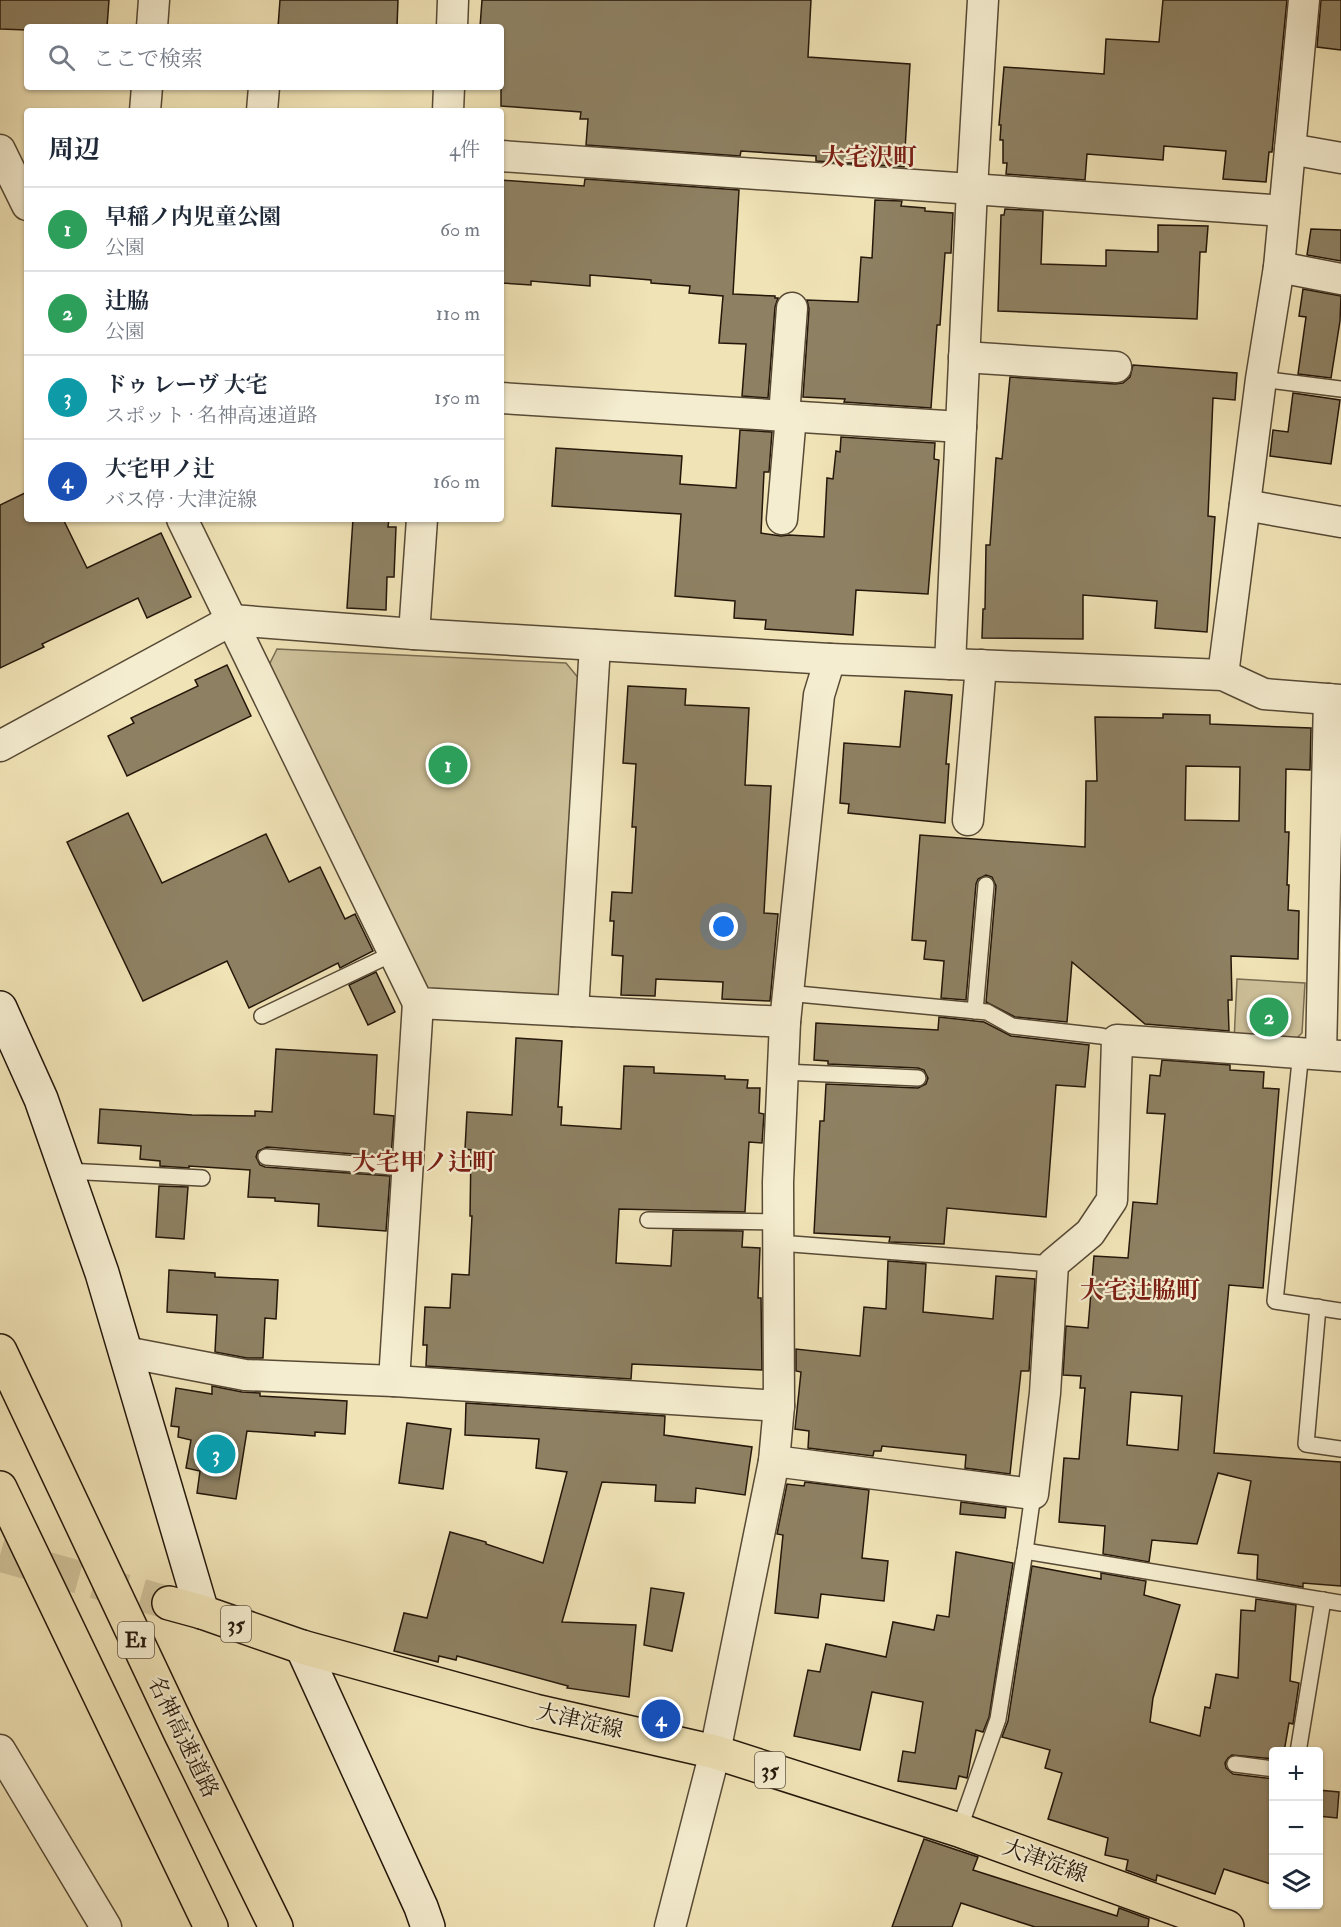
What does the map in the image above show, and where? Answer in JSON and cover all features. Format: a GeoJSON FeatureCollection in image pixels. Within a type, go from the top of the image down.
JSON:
{"type":"FeatureCollection","features":[{"type":"Feature","properties":{"kind":"main road","name":"名神高速道路"},"geometry":{"type":"LineString","coordinates":[[0,1351],[180,1732],[276,1927]]}},
{"type":"Feature","properties":{"kind":"main road","name":"E1"},"geometry":{"type":"LineString","coordinates":[[0,1488],[211,1927]]}},
{"type":"Feature","properties":{"kind":"main road","name":"大津淀線"},"geometry":{"type":"LineString","coordinates":[[169,1603],[202,1612],[302,1647],[536,1711],[715,1752],[959,1830],[1227,1927]]}},
{"type":"Feature","properties":{"kind":"street"},"geometry":{"type":"LineString","coordinates":[[152,24],[154,0]]}},
{"type":"Feature","properties":{"kind":"street"},"geometry":{"type":"LineString","coordinates":[[452,24],[453,0]]}},
{"type":"Feature","properties":{"kind":"street"},"geometry":{"type":"LineString","coordinates":[[950,664],[983,0]]}},
{"type":"Feature","properties":{"kind":"street"},"geometry":{"type":"LineString","coordinates":[[1223,675],[1279,267],[1304,0]]}},
{"type":"Feature","properties":{"kind":"street"},"geometry":{"type":"LineString","coordinates":[[145,108],[147,90]]}},
{"type":"Feature","properties":{"kind":"street"},"geometry":{"type":"LineString","coordinates":[[262,108],[264,90]]}},
{"type":"Feature","properties":{"kind":"street"},"geometry":{"type":"LineString","coordinates":[[448,108],[449,90]]}},
{"type":"Feature","properties":{"kind":"street"},"geometry":{"type":"LineString","coordinates":[[1290,149],[1341,158]]}},
{"type":"Feature","properties":{"kind":"street"},"geometry":{"type":"LineString","coordinates":[[0,150],[24,199]]}},
{"type":"Feature","properties":{"kind":"street"},"geometry":{"type":"LineString","coordinates":[[504,156],[1284,211]]}},
{"type":"Feature","properties":{"kind":"street"},"geometry":{"type":"LineString","coordinates":[[1279,267],[1341,279]]}},
{"type":"Feature","properties":{"kind":"street"},"geometry":{"type":"LineString","coordinates":[[782,519],[792,308]]}},
{"type":"Feature","properties":{"kind":"street"},"geometry":{"type":"LineString","coordinates":[[964,357],[1116,367]]}},
{"type":"Feature","properties":{"kind":"street"},"geometry":{"type":"LineString","coordinates":[[504,398],[961,427]]}},
{"type":"Feature","properties":{"kind":"street"},"geometry":{"type":"LineString","coordinates":[[1245,505],[1341,522]]}},
{"type":"Feature","properties":{"kind":"street"},"geometry":{"type":"LineString","coordinates":[[183,522],[418,1003],[394,1381]]}},
{"type":"Feature","properties":{"kind":"street"},"geometry":{"type":"LineString","coordinates":[[414,634],[422,522]]}},
{"type":"Feature","properties":{"kind":"street"},"geometry":{"type":"LineString","coordinates":[[0,746],[232,620],[414,634],[830,659],[1223,675],[1264,694],[1335,700],[1321,1054],[1117,1040],[1112,1200],[1090,1233],[1053,1264],[1045,1393],[1033,1494],[774,1461]]}},
{"type":"Feature","properties":{"kind":"street"},"geometry":{"type":"LineString","coordinates":[[573,1011],[595,645]]}},
{"type":"Feature","properties":{"kind":"street"},"geometry":{"type":"LineString","coordinates":[[670,1927],[715,1752],[774,1461],[779,1406],[779,1233],[787,993],[819,695],[830,659]]}},
{"type":"Feature","properties":{"kind":"street"},"geometry":{"type":"LineString","coordinates":[[968,820],[981,665]]}},
{"type":"Feature","properties":{"kind":"street"},"geometry":{"type":"LineString","coordinates":[[418,1003],[785,1022]]}},
{"type":"Feature","properties":{"kind":"street"},"geometry":{"type":"LineString","coordinates":[[0,1008],[41,1099],[102,1273],[202,1612]]}},
{"type":"Feature","properties":{"kind":"street"},"geometry":{"type":"LineString","coordinates":[[125,1352],[245,1375],[394,1381],[779,1406]]}},
{"type":"Feature","properties":{"kind":"street"},"geometry":{"type":"LineString","coordinates":[[302,1647],[428,1927]]}},
{"type":"Feature","properties":{"kind":"street"},"geometry":{"type":"LineString","coordinates":[[0,1750],[106,1927]]}},
{"type":"Feature","properties":{"kind":"lane"},"geometry":{"type":"LineString","coordinates":[[1262,379],[1341,388]]}},
{"type":"Feature","properties":{"kind":"lane"},"geometry":{"type":"LineString","coordinates":[[975,1011],[986,885]]}},
{"type":"Feature","properties":{"kind":"lane"},"geometry":{"type":"LineString","coordinates":[[262,1016],[394,953]]}},
{"type":"Feature","properties":{"kind":"lane"},"geometry":{"type":"LineString","coordinates":[[787,993],[987,1012],[1012,1026],[1101,1036],[1117,1040]]}},
{"type":"Feature","properties":{"kind":"lane"},"geometry":{"type":"LineString","coordinates":[[1321,1054],[1275,1301],[1341,1311]]}},
{"type":"Feature","properties":{"kind":"lane"},"geometry":{"type":"LineString","coordinates":[[783,1072],[918,1078]]}},
{"type":"Feature","properties":{"kind":"lane"},"geometry":{"type":"LineString","coordinates":[[266,1157],[407,1168]]}},
{"type":"Feature","properties":{"kind":"lane"},"geometry":{"type":"LineString","coordinates":[[66,1172],[202,1178]]}},
{"type":"Feature","properties":{"kind":"lane"},"geometry":{"type":"LineString","coordinates":[[648,1220],[1053,1264]]}},
{"type":"Feature","properties":{"kind":"lane"},"geometry":{"type":"LineString","coordinates":[[1318,1307],[1306,1444],[1341,1449]]}},
{"type":"Feature","properties":{"kind":"lane"},"geometry":{"type":"LineString","coordinates":[[959,1830],[998,1719],[1033,1494]]}},
{"type":"Feature","properties":{"kind":"lane"},"geometry":{"type":"LineString","coordinates":[[1025,1551],[1341,1603]]}},
{"type":"Feature","properties":{"kind":"lane"},"geometry":{"type":"LineString","coordinates":[[1299,1747],[1323,1600]]}},
{"type":"Feature","properties":{"kind":"lane"},"geometry":{"type":"LineString","coordinates":[[1235,1764],[1269,1768]]}},
{"type":"Feature","properties":{"kind":"shaded area"},"geometry":{"type":"Polygon","coordinates":[[[277,649],[566,663],[585,686],[567,989],[553,1000],[429,992],[268,667],[277,649]]]}},
{"type":"Feature","properties":{"kind":"shaded area"},"geometry":{"type":"Polygon","coordinates":[[[1237,979],[1305,983],[1302,1033],[1290,1045],[1234,1041],[1237,979]]]}},
{"type":"Feature","properties":{"kind":"building"},"geometry":{"type":"Polygon","coordinates":[[[0,0],[109,0],[107,24],[24,24],[24,30],[0,29],[0,0]]]}},
{"type":"Feature","properties":{"kind":"building"},"geometry":{"type":"Polygon","coordinates":[[[280,0],[398,0],[397,24],[278,24],[280,0]]]}},
{"type":"Feature","properties":{"kind":"building"},"geometry":{"type":"Polygon","coordinates":[[[482,0],[811,0],[808,57],[910,64],[904,167],[816,161],[816,156],[741,151],[740,156],[586,145],[588,119],[580,119],[581,112],[501,106],[501,90],[504,90],[504,24],[480,24],[482,0]]]}},
{"type":"Feature","properties":{"kind":"building"},"geometry":{"type":"Polygon","coordinates":[[[1163,0],[1287,0],[1272,152],[1269,152],[1266,182],[1223,179],[1226,151],[1164,146],[1163,160],[1087,154],[1085,180],[1006,174],[1007,163],[1003,163],[1003,140],[1000,140],[1001,125],[999,125],[1004,67],[1104,74],[1106,39],[1159,42],[1163,0]]]}},
{"type":"Feature","properties":{"kind":"building"},"geometry":{"type":"Polygon","coordinates":[[[1321,0],[1341,0],[1341,50],[1317,47],[1321,0]]]}},
{"type":"Feature","properties":{"kind":"building"},"geometry":{"type":"Polygon","coordinates":[[[585,179],[739,190],[733,294],[778,298],[775,307],[768,398],[742,396],[746,344],[719,343],[723,296],[689,293],[690,286],[590,275],[590,286],[531,281],[531,285],[504,283],[504,180],[584,186],[585,179]]]}},
{"type":"Feature","properties":{"kind":"building"},"geometry":{"type":"Polygon","coordinates":[[[875,200],[902,201],[901,206],[953,213],[951,253],[945,253],[931,408],[803,397],[809,309],[807,300],[858,302],[861,257],[872,258],[875,200]]]}},
{"type":"Feature","properties":{"kind":"building"},"geometry":{"type":"Polygon","coordinates":[[[1005,209],[1043,211],[1041,264],[1106,266],[1106,250],[1158,252],[1158,225],[1208,226],[1206,252],[1200,252],[1197,319],[998,311],[1001,215],[1004,215],[1005,209]]]}},
{"type":"Feature","properties":{"kind":"building"},"geometry":{"type":"Polygon","coordinates":[[[1311,229],[1341,230],[1341,261],[1307,255],[1311,229]]]}},
{"type":"Feature","properties":{"kind":"building"},"geometry":{"type":"Polygon","coordinates":[[[1303,289],[1341,296],[1340,321],[1331,378],[1298,374],[1306,317],[1299,316],[1303,289]]]}},
{"type":"Feature","properties":{"kind":"building"},"geometry":{"type":"Polygon","coordinates":[[[1133,365],[1237,373],[1235,400],[1213,398],[1208,516],[1215,517],[1207,632],[1155,628],[1157,601],[1083,595],[1083,639],[982,638],[986,545],[990,545],[996,458],[1002,459],[1010,377],[1115,384],[1123,383],[1130,377],[1133,365]]]}},
{"type":"Feature","properties":{"kind":"building"},"geometry":{"type":"Polygon","coordinates":[[[1293,393],[1340,400],[1331,464],[1270,456],[1273,430],[1288,432],[1293,393]]]}},
{"type":"Feature","properties":{"kind":"building"},"geometry":{"type":"Polygon","coordinates":[[[740,430],[772,432],[769,472],[764,472],[761,533],[781,536],[824,537],[827,478],[833,479],[836,451],[840,452],[841,437],[935,443],[934,459],[939,460],[928,594],[856,590],[853,635],[765,629],[766,620],[734,618],[735,601],[675,596],[681,514],[552,506],[556,448],[682,456],[680,484],[736,488],[740,430]]]}},
{"type":"Feature","properties":{"kind":"building"},"geometry":{"type":"Polygon","coordinates":[[[24,493],[24,522],[64,522],[87,568],[161,533],[191,597],[147,618],[138,598],[42,644],[44,647],[0,668],[0,505],[24,493]]]}},
{"type":"Feature","properties":{"kind":"building"},"geometry":{"type":"Polygon","coordinates":[[[353,522],[389,522],[388,527],[396,527],[394,577],[387,577],[386,610],[347,608],[353,522]]]}},
{"type":"Feature","properties":{"kind":"building"},"geometry":{"type":"Polygon","coordinates":[[[227,665],[251,716],[127,776],[108,736],[134,723],[131,718],[198,686],[195,680],[227,665]]]}},
{"type":"Feature","properties":{"kind":"building"},"geometry":{"type":"Polygon","coordinates":[[[628,686],[686,689],[685,705],[749,708],[745,785],[771,786],[764,913],[778,914],[770,1001],[722,999],[723,982],[656,979],[655,996],[621,995],[623,956],[612,955],[614,921],[610,921],[612,892],[632,893],[636,827],[632,827],[636,764],[623,763],[628,686]]]}},
{"type":"Feature","properties":{"kind":"building"},"geometry":{"type":"Polygon","coordinates":[[[905,691],[952,695],[946,764],[949,764],[945,823],[848,813],[849,804],[840,803],[844,743],[900,747],[905,691]]]}},
{"type":"Feature","properties":{"kind":"building"},"geometry":{"type":"Polygon","coordinates":[[[1163,714],[1210,715],[1210,724],[1311,728],[1310,770],[1286,769],[1285,832],[1289,832],[1288,910],[1299,911],[1298,959],[1231,956],[1232,1000],[1228,1000],[1229,1031],[1145,1024],[1072,962],[1067,1022],[1015,1017],[986,1002],[996,886],[992,877],[986,875],[978,879],[976,884],[966,1000],[941,998],[944,961],[924,959],[926,941],[912,940],[920,835],[1085,847],[1086,781],[1097,781],[1095,717],[1163,718],[1163,714]],[[1186,766],[1185,820],[1239,821],[1240,767],[1186,766]]]}},
{"type":"Feature","properties":{"kind":"building"},"geometry":{"type":"Polygon","coordinates":[[[128,813],[162,883],[266,834],[289,882],[320,867],[345,919],[355,914],[373,951],[340,968],[338,963],[249,1008],[227,961],[143,1001],[67,842],[128,813]]]}},
{"type":"Feature","properties":{"kind":"building"},"geometry":{"type":"Polygon","coordinates":[[[376,972],[395,1012],[368,1025],[349,985],[376,972]]]}},
{"type":"Feature","properties":{"kind":"building"},"geometry":{"type":"Polygon","coordinates":[[[939,1017],[984,1022],[1011,1036],[1089,1045],[1085,1087],[1056,1085],[1046,1217],[947,1208],[944,1244],[889,1242],[890,1237],[814,1233],[820,1121],[824,1121],[826,1084],[918,1088],[926,1084],[928,1078],[924,1070],[918,1068],[828,1064],[828,1061],[814,1060],[816,1023],[938,1030],[939,1017]]]}},
{"type":"Feature","properties":{"kind":"building"},"geometry":{"type":"Polygon","coordinates":[[[516,1038],[562,1041],[558,1107],[562,1107],[561,1125],[621,1129],[624,1066],[654,1067],[654,1073],[725,1076],[725,1079],[748,1080],[747,1088],[760,1088],[759,1113],[764,1114],[762,1143],[749,1142],[745,1212],[619,1209],[616,1263],[671,1266],[673,1230],[743,1231],[742,1247],[760,1248],[758,1298],[761,1298],[762,1370],[632,1364],[631,1379],[426,1366],[427,1345],[423,1345],[425,1307],[450,1308],[452,1274],[469,1275],[472,1216],[470,1216],[471,1150],[465,1149],[467,1112],[512,1115],[516,1038]]]}},
{"type":"Feature","properties":{"kind":"building"},"geometry":{"type":"Polygon","coordinates":[[[276,1049],[377,1055],[374,1114],[394,1116],[391,1157],[267,1147],[258,1151],[256,1157],[260,1165],[265,1167],[390,1176],[386,1231],[318,1226],[319,1204],[248,1197],[250,1170],[160,1166],[160,1161],[140,1159],[141,1146],[98,1143],[100,1109],[192,1115],[255,1116],[255,1111],[272,1112],[276,1049]]]}},
{"type":"Feature","properties":{"kind":"building"},"geometry":{"type":"Polygon","coordinates":[[[1162,1060],[1230,1065],[1230,1070],[1264,1072],[1263,1088],[1279,1089],[1263,1288],[1229,1285],[1214,1453],[1341,1462],[1341,1586],[1303,1583],[1303,1587],[1257,1579],[1258,1555],[1238,1553],[1251,1481],[1218,1473],[1197,1544],[1152,1540],[1149,1562],[1103,1554],[1105,1526],[1059,1522],[1064,1458],[1079,1459],[1085,1388],[1080,1388],[1081,1376],[1063,1375],[1066,1326],[1088,1328],[1094,1256],[1128,1258],[1133,1202],[1157,1204],[1165,1114],[1147,1113],[1150,1075],[1160,1076],[1162,1060]],[[1131,1392],[1127,1445],[1178,1450],[1182,1396],[1131,1392]]]}},
{"type":"Feature","properties":{"kind":"building"},"geometry":{"type":"Polygon","coordinates":[[[159,1186],[188,1187],[184,1239],[156,1237],[159,1186]]]}},
{"type":"Feature","properties":{"kind":"building"},"geometry":{"type":"Polygon","coordinates":[[[888,1261],[926,1264],[923,1312],[993,1319],[996,1276],[1035,1279],[1029,1371],[1021,1371],[1010,1474],[965,1468],[966,1455],[882,1446],[881,1451],[874,1451],[873,1456],[808,1448],[809,1431],[795,1429],[801,1372],[796,1371],[796,1349],[860,1356],[864,1307],[886,1309],[888,1261]]]}},
{"type":"Feature","properties":{"kind":"building"},"geometry":{"type":"Polygon","coordinates":[[[169,1270],[215,1273],[215,1277],[278,1280],[276,1319],[265,1318],[263,1358],[247,1358],[215,1352],[217,1315],[167,1312],[169,1270]]]}},
{"type":"Feature","properties":{"kind":"building"},"geometry":{"type":"Polygon","coordinates":[[[212,1386],[260,1393],[260,1396],[347,1401],[345,1434],[315,1432],[315,1436],[247,1431],[236,1499],[197,1493],[200,1471],[186,1468],[191,1440],[178,1437],[179,1427],[171,1426],[176,1388],[212,1394],[212,1386]]]}},
{"type":"Feature","properties":{"kind":"building"},"geometry":{"type":"Polygon","coordinates":[[[466,1403],[665,1416],[664,1435],[752,1447],[745,1495],[696,1488],[695,1503],[655,1501],[656,1485],[602,1482],[562,1622],[636,1625],[629,1697],[567,1688],[568,1686],[457,1656],[456,1660],[439,1656],[438,1662],[394,1651],[404,1613],[427,1618],[450,1532],[486,1542],[486,1544],[543,1563],[567,1472],[536,1468],[539,1439],[465,1435],[466,1403]]]}},
{"type":"Feature","properties":{"kind":"building"},"geometry":{"type":"Polygon","coordinates":[[[407,1423],[451,1429],[443,1489],[399,1483],[407,1423]]]}},
{"type":"Feature","properties":{"kind":"building"},"geometry":{"type":"Polygon","coordinates":[[[805,1482],[869,1490],[862,1558],[888,1561],[884,1601],[821,1594],[818,1618],[775,1613],[783,1535],[777,1534],[787,1484],[804,1486],[805,1482]]]}},
{"type":"Feature","properties":{"kind":"building"},"geometry":{"type":"Polygon","coordinates":[[[961,1502],[1006,1508],[1005,1518],[960,1514],[961,1502]]]}},
{"type":"Feature","properties":{"kind":"building"},"geometry":{"type":"Polygon","coordinates":[[[956,1552],[1013,1563],[989,1717],[983,1732],[976,1730],[967,1778],[959,1776],[956,1789],[898,1781],[903,1751],[915,1753],[923,1702],[872,1692],[860,1750],[794,1736],[808,1670],[820,1672],[826,1644],[886,1657],[893,1622],[934,1630],[937,1615],[949,1617],[956,1552]]]}},
{"type":"Feature","properties":{"kind":"building"},"geometry":{"type":"Polygon","coordinates":[[[1032,1566],[1101,1579],[1101,1573],[1146,1581],[1144,1595],[1180,1605],[1153,1698],[1150,1722],[1200,1736],[1205,1707],[1210,1708],[1216,1674],[1238,1678],[1241,1610],[1255,1611],[1256,1599],[1296,1605],[1290,1681],[1299,1683],[1293,1724],[1289,1723],[1285,1747],[1269,1747],[1269,1759],[1232,1755],[1225,1763],[1226,1768],[1233,1774],[1269,1778],[1269,1883],[1224,1869],[1215,1894],[1157,1875],[1156,1881],[1126,1870],[1128,1860],[1105,1855],[1108,1838],[1048,1819],[1062,1773],[1045,1768],[1050,1750],[1002,1737],[1008,1721],[1032,1566]]]}},
{"type":"Feature","properties":{"kind":"building"},"geometry":{"type":"Polygon","coordinates":[[[651,1588],[684,1593],[672,1651],[644,1645],[651,1588]]]}},
{"type":"Feature","properties":{"kind":"building"},"geometry":{"type":"Polygon","coordinates":[[[1323,1790],[1339,1792],[1337,1818],[1323,1817],[1323,1790]]]}},
{"type":"Feature","properties":{"kind":"building"},"geometry":{"type":"Polygon","coordinates":[[[924,1839],[978,1857],[973,1870],[1117,1916],[1119,1908],[1149,1919],[1148,1927],[1035,1927],[961,1903],[952,1927],[892,1927],[924,1839]]]}},
{"type":"Feature","properties":{"kind":"tunnel"},"geometry":{"type":"LineString","coordinates":[[0,1555],[169,1603]]}},
{"type":"Feature","properties":{"kind":"place","name":"早稲ノ内児童公園"},"geometry":{"type":"Point","coordinates":[448,765]}},
{"type":"Feature","properties":{"kind":"place","name":"辻脇"},"geometry":{"type":"Point","coordinates":[1269,1017]}},
{"type":"Feature","properties":{"kind":"place","name":"ドゥ レーヴ 大宅"},"geometry":{"type":"Point","coordinates":[216,1454]}},
{"type":"Feature","properties":{"kind":"place","name":"大宅甲ノ辻"},"geometry":{"type":"Point","coordinates":[661,1719]}},
{"type":"Feature","properties":{"kind":"district","name":"大宅沢町"},"geometry":{"type":"Point","coordinates":[869,157]}},
{"type":"Feature","properties":{"kind":"district","name":"大宅甲ノ辻町"},"geometry":{"type":"Point","coordinates":[424,1162]}},
{"type":"Feature","properties":{"kind":"district","name":"大宅辻脇町"},"geometry":{"type":"Point","coordinates":[1140,1290]}}]}
